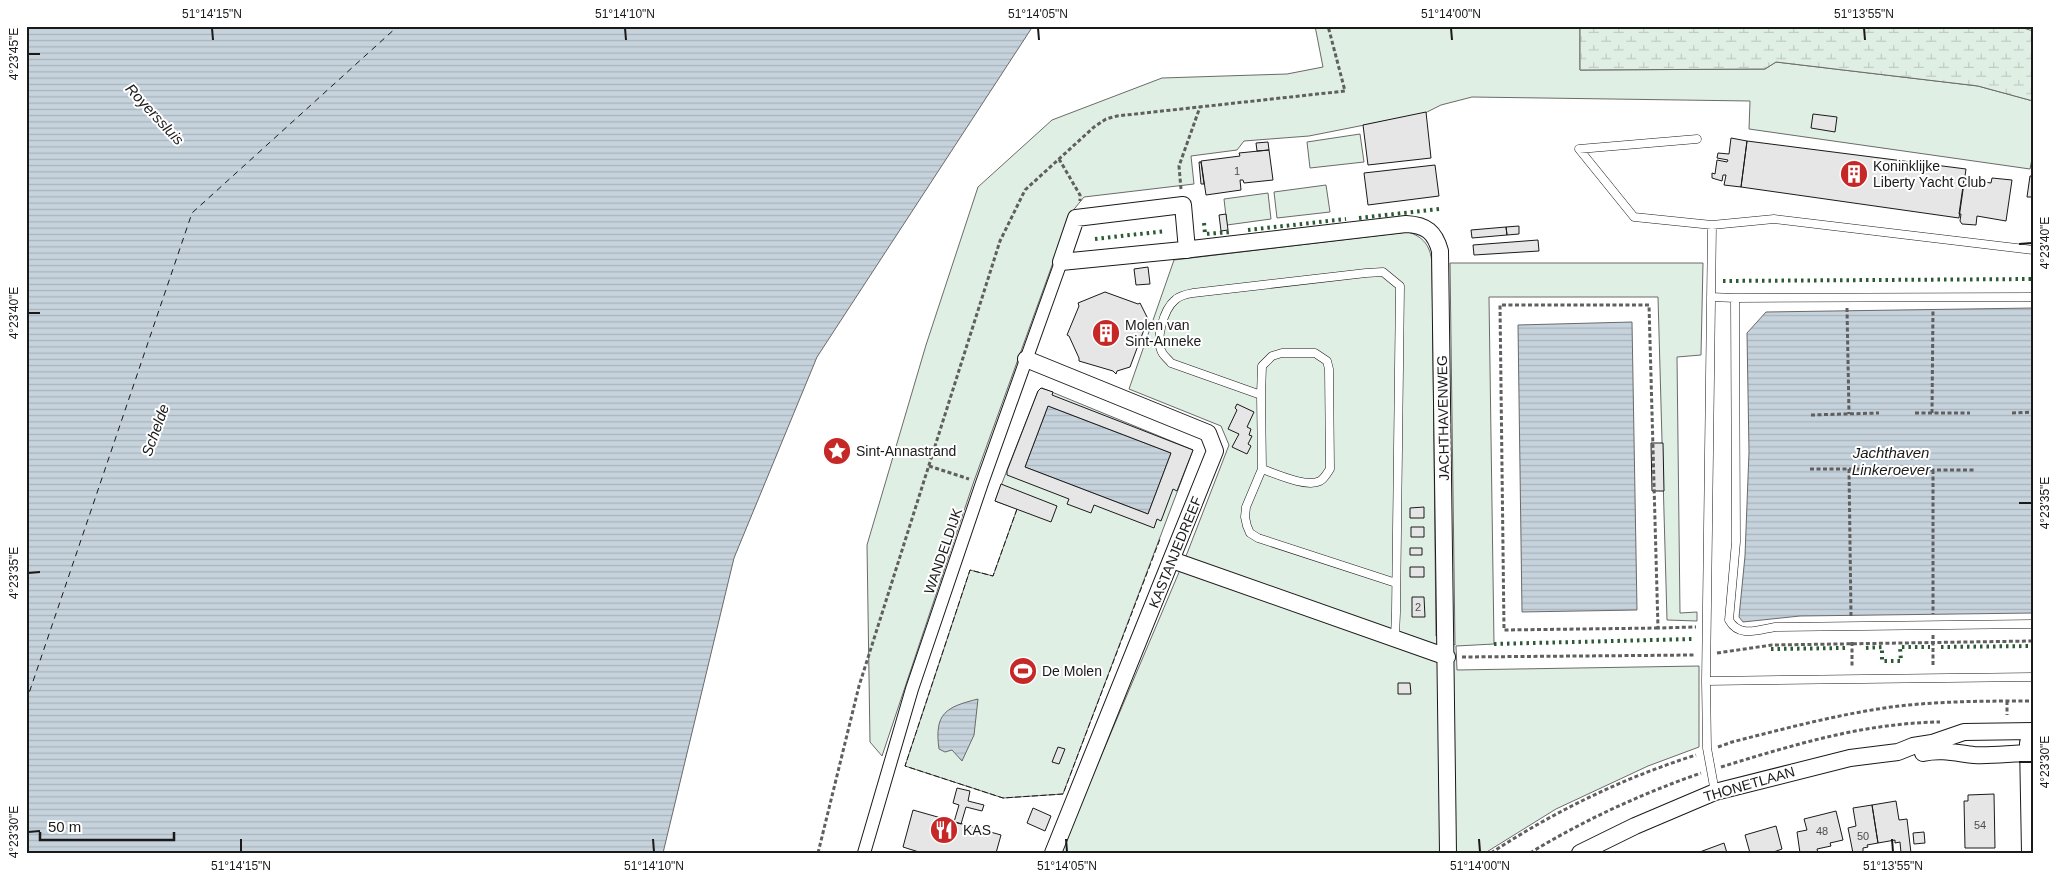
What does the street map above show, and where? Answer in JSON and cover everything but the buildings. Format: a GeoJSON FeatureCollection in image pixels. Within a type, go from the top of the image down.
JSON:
{"type":"FeatureCollection","features":[{"type":"Feature","properties":{"kind":"street"},"geometry":{"type":"LineString","coordinates":[[1061,262],[1076,218],[1183,205],[1188,250]]}},
{"type":"Feature","properties":{"kind":"street","name":"JACHTHAVENWEG"},"geometry":{"type":"LineString","coordinates":[[1061,262],[1188,250],[1406,224],[1423,227],[1437,239],[1440,261],[1447,657],[1448,853]]}},
{"type":"Feature","properties":{"kind":"street","name":"WANDELDIJK"},"geometry":{"type":"LineString","coordinates":[[864,853],[912,689],[1061,262]]}},
{"type":"Feature","properties":{"kind":"street","name":"KASTANJEDREEF"},"geometry":{"type":"LineString","coordinates":[[1026,359],[1208,433],[1215,451],[1052,853]]}},
{"type":"Feature","properties":{"kind":"street"},"geometry":{"type":"LineString","coordinates":[[1172,560],[1395,637],[1447,657]]}},
{"type":"Feature","properties":{"kind":"street","name":"THONETLAAN"},"geometry":{"type":"LineString","coordinates":[[1580,853],[1635,826],[1715,792],[1850,758],[1898,752],[1964,732],[2030,731],[2031,753],[1974,755],[1955,751],[1932,751],[1915,755],[1898,752]]}},
{"type":"Feature","properties":{"kind":"street"},"geometry":{"type":"LineString","coordinates":[[2030,853],[2031,753]]}},
{"type":"Feature","properties":{"kind":"lane"},"geometry":{"type":"LineString","coordinates":[[1696,139],[1578,149],[1634,217],[1712,225],[1774,219],[2033,250]]}},
{"type":"Feature","properties":{"kind":"lane"},"geometry":{"type":"LineString","coordinates":[[1712,225],[1706,681],[1707,751],[1715,792]]}},
{"type":"Feature","properties":{"kind":"lane"},"geometry":{"type":"LineString","coordinates":[[1261,395],[1171,363],[1163,354],[1159,344],[1160,332],[1170,305],[1176,299],[1193,293],[1383,272],[1400,286],[1395,637]]}},
{"type":"Feature","properties":{"kind":"lane"},"geometry":{"type":"LineString","coordinates":[[1711,297],[2033,297]]}},
{"type":"Feature","properties":{"kind":"lane"},"geometry":{"type":"LineString","coordinates":[[1735,298],[1736,542],[1729,620],[1733,628],[1740,632],[1775,627],[2033,624]]}},
{"type":"Feature","properties":{"kind":"lane"},"geometry":{"type":"LineString","coordinates":[[1262,469],[1302,482],[1320,481],[1326,476],[1330,468],[1329,369],[1327,361],[1315,352],[1282,353],[1272,356],[1262,366],[1262,469],[1246,507],[1245,517],[1250,533],[1258,538],[1396,583]]}},
{"type":"Feature","properties":{"kind":"lane"},"geometry":{"type":"LineString","coordinates":[[1706,681],[2033,677]]}},
{"type":"Feature","properties":{"kind":"path"},"geometry":{"type":"LineString","coordinates":[[818,853],[859,686],[1000,241],[1026,190],[1094,127],[1106,119],[1116,116],[1345,91],[1328,26]]}},
{"type":"Feature","properties":{"kind":"path"},"geometry":{"type":"LineString","coordinates":[[1183,205],[1179,166],[1200,107]]}},
{"type":"Feature","properties":{"kind":"path"},"geometry":{"type":"LineString","coordinates":[[1060,159],[1080,195],[1082,217]]}},
{"type":"Feature","properties":{"kind":"path"},"geometry":{"type":"LineString","coordinates":[[1932,297],[1932,413]]}},
{"type":"Feature","properties":{"kind":"path"},"geometry":{"type":"LineString","coordinates":[[1847,298],[1849,414]]}},
{"type":"Feature","properties":{"kind":"path"},"geometry":{"type":"LineString","coordinates":[[1658,628],[1649,305],[1500,305],[1504,630],[1658,628],[1706,627]]}},
{"type":"Feature","properties":{"kind":"path"},"geometry":{"type":"LineString","coordinates":[[2012,413],[2033,412]]}},
{"type":"Feature","properties":{"kind":"path"},"geometry":{"type":"LineString","coordinates":[[1811,415],[1879,413]]}},
{"type":"Feature","properties":{"kind":"path"},"geometry":{"type":"LineString","coordinates":[[1915,413],[1970,413]]}},
{"type":"Feature","properties":{"kind":"path"},"geometry":{"type":"LineString","coordinates":[[929,466],[982,484]]}},
{"type":"Feature","properties":{"kind":"path"},"geometry":{"type":"LineString","coordinates":[[1810,469],[1881,469]]}},
{"type":"Feature","properties":{"kind":"path"},"geometry":{"type":"LineString","coordinates":[[1849,469],[1852,680]]}},
{"type":"Feature","properties":{"kind":"path"},"geometry":{"type":"LineString","coordinates":[[1911,470],[1974,470]]}},
{"type":"Feature","properties":{"kind":"path"},"geometry":{"type":"LineString","coordinates":[[1933,470],[1934,679]]}},
{"type":"Feature","properties":{"kind":"path"},"geometry":{"type":"LineString","coordinates":[[1447,657],[1706,655],[1772,645],[2033,641]]}},
{"type":"Feature","properties":{"kind":"path"},"geometry":{"type":"LineString","coordinates":[[1491,853],[1543,821],[1611,787],[1646,772],[1732,742],[1801,725],[1898,707],[1954,702],[2033,701]]}},
{"type":"Feature","properties":{"kind":"green space"},"geometry":{"type":"Polygon","coordinates":[[[1315,26],[1580,26],[1580,70],[1765,69],[1776,62],[1978,86],[2033,101],[2033,154],[2030,169],[1749,129],[1750,101],[1472,97],[1441,105],[1425,113],[1309,136],[1244,141],[1237,150],[1191,156],[1194,184],[1084,197],[1071,213],[974,481],[882,756],[870,742],[867,545],[926,345],[978,187],[1052,120],[1162,78],[1287,74],[1323,67],[1315,26]]]}},
{"type":"Feature","properties":{"kind":"green space"},"geometry":{"type":"Polygon","coordinates":[[[1580,26],[2017,26],[2033,31],[2033,101],[1978,86],[1776,62],[1765,69],[1580,70],[1580,26]]]}},
{"type":"Feature","properties":{"kind":"green space"},"geometry":{"type":"Polygon","coordinates":[[[1360,134],[1364,162],[1310,168],[1307,142],[1360,134]]]}},
{"type":"Feature","properties":{"kind":"green space"},"geometry":{"type":"Polygon","coordinates":[[[1326,185],[1330,212],[1277,218],[1274,192],[1326,185]]]}},
{"type":"Feature","properties":{"kind":"green space"},"geometry":{"type":"Polygon","coordinates":[[[1268,193],[1271,219],[1227,225],[1224,199],[1268,193]]]}},
{"type":"Feature","properties":{"kind":"green space"},"geometry":{"type":"Polygon","coordinates":[[[1408,232],[1422,239],[1430,251],[1432,262],[1436,636],[1455,645],[1450,263],[1703,263],[1701,355],[1677,357],[1680,613],[1697,612],[1697,621],[1667,620],[1658,297],[1489,297],[1494,644],[1456,646],[1457,670],[1699,666],[1699,747],[1648,766],[1556,809],[1485,853],[1060,853],[1188,551],[1229,445],[1221,426],[1129,389],[1174,260],[1408,232]]]}},
{"type":"Feature","properties":{"kind":"green space","name":"De Molen"},"geometry":{"type":"Polygon","coordinates":[[[1042,388],[1193,450],[1063,794],[1003,798],[905,766],[970,570],[993,576],[1017,509],[995,501],[1038,391],[1042,388]]]}},
{"type":"Feature","properties":{"kind":"water"},"geometry":{"type":"Polygon","coordinates":[[[26,26],[1033,26],[817,357],[734,558],[663,853],[26,853],[26,26]]]}},
{"type":"Feature","properties":{"kind":"water","name":"Jachthaven Linkeroever"},"geometry":{"type":"Polygon","coordinates":[[[2033,308],[2033,613],[1800,616],[1743,622],[1739,617],[1745,556],[1749,452],[1747,333],[1766,312],[2033,308]]]}},
{"type":"Feature","properties":{"kind":"water"},"geometry":{"type":"Polygon","coordinates":[[[1632,322],[1637,610],[1522,612],[1518,325],[1632,322]]]}},
{"type":"Feature","properties":{"kind":"water"},"geometry":{"type":"Polygon","coordinates":[[[1048,406],[1171,453],[1148,514],[1025,467],[1048,406]]]}},
{"type":"Feature","properties":{"kind":"water"},"geometry":{"type":"Polygon","coordinates":[[[978,699],[974,735],[962,761],[952,750],[945,752],[939,749],[938,727],[941,719],[950,709],[978,699]]]}},
{"type":"Feature","properties":{"kind":"ferry route"},"geometry":{"type":"LineString","coordinates":[[26,702],[192,213],[398,26]]}},
{"type":"Feature","properties":{"kind":"hedge"},"geometry":{"type":"LineString","coordinates":[[1359,218],[1439,209]]}},
{"type":"Feature","properties":{"kind":"hedge"},"geometry":{"type":"LineString","coordinates":[[1248,230],[1346,219]]}},
{"type":"Feature","properties":{"kind":"hedge"},"geometry":{"type":"LineString","coordinates":[[1204,223],[1205,234],[1231,232]]}},
{"type":"Feature","properties":{"kind":"hedge"},"geometry":{"type":"LineString","coordinates":[[1095,239],[1166,231]]}},
{"type":"Feature","properties":{"kind":"hedge"},"geometry":{"type":"LineString","coordinates":[[1723,281],[2033,279]]}},
{"type":"Feature","properties":{"kind":"hedge"},"geometry":{"type":"LineString","coordinates":[[1494,644],[1693,639]]}},
{"type":"Feature","properties":{"kind":"hedge"},"geometry":{"type":"LineString","coordinates":[[1941,647],[2033,646]]}},
{"type":"Feature","properties":{"kind":"hedge"},"geometry":{"type":"LineString","coordinates":[[1866,648],[1882,647],[1882,661],[1901,661],[1900,647],[1930,647]]}},
{"type":"Feature","properties":{"kind":"hedge"},"geometry":{"type":"LineString","coordinates":[[1771,649],[1845,648]]}},
{"type":"Feature","properties":{"kind":"fence"},"geometry":{"type":"LineString","coordinates":[[1017,509],[993,576],[970,570],[905,766],[1003,798],[1063,794],[1160,539]]}},
{"type":"Feature","properties":{"kind":"place","name":"Koninklijke Liberty Yacht Club"},"geometry":{"type":"Point","coordinates":[1854,174]}},
{"type":"Feature","properties":{"kind":"place","name":"Molen van Sint-Anneke"},"geometry":{"type":"Point","coordinates":[1106,333]}},
{"type":"Feature","properties":{"kind":"place","name":"Sint-Annastrand"},"geometry":{"type":"Point","coordinates":[837,451]}},
{"type":"Feature","properties":{"kind":"place","name":"De Molen"},"geometry":{"type":"Point","coordinates":[1023,671]}},
{"type":"Feature","properties":{"kind":"place","name":"KAS"},"geometry":{"type":"Point","coordinates":[944,830]}},
{"type":"Feature","properties":{"kind":"water label","name":"Royerssluis"},"geometry":{"type":"Point","coordinates":[155,114]}},
{"type":"Feature","properties":{"kind":"water label","name":"Schelde"},"geometry":{"type":"Point","coordinates":[155,430]}}]}
